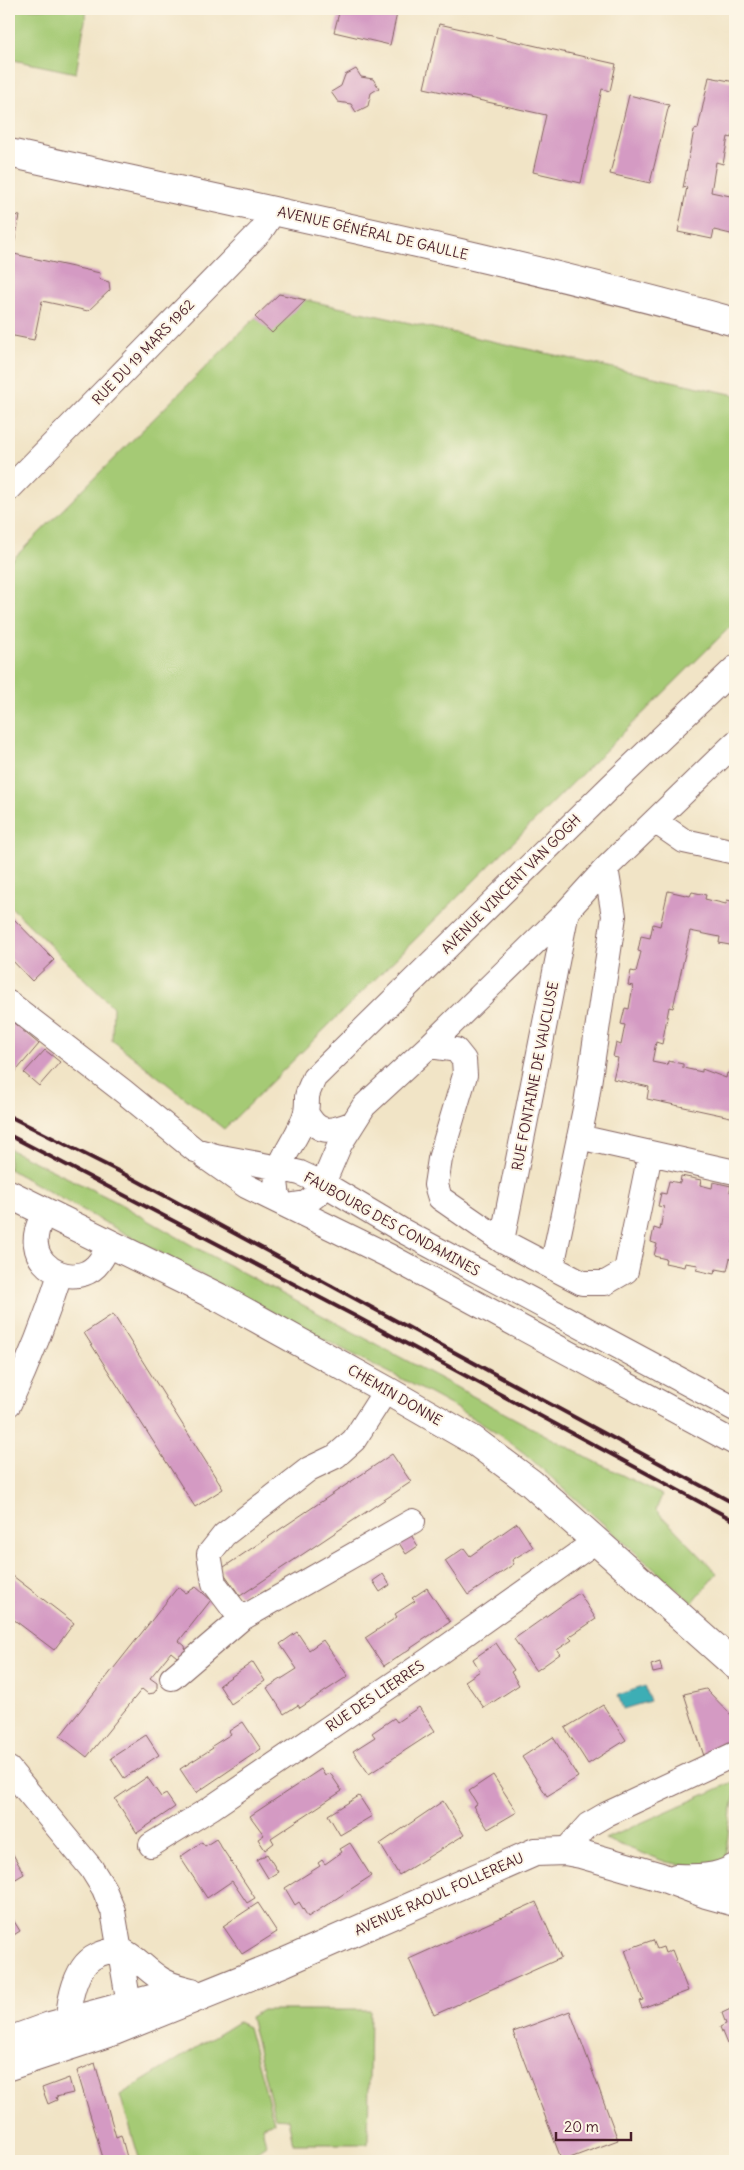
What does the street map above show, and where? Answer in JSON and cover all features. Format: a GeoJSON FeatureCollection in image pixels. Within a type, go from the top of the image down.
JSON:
{"type":"FeatureCollection","features":[{"type":"Feature","properties":{"kind":"street","name":"AVENUE GÉNÉRAL DE GAULLE"},"geometry":{"type":"LineString","coordinates":[[9,153],[564,276],[735,322]]}},
{"type":"Feature","properties":{"kind":"street","name":"RUE DU 19 MARS 1962"},"geometry":{"type":"LineString","coordinates":[[9,489],[261,231],[274,211]]}},
{"type":"Feature","properties":{"kind":"street","name":"AVENUE VINCENT VAN GOGH"},"geometry":{"type":"LineString","coordinates":[[284,1205],[276,1193],[275,1182],[279,1168],[306,1112],[308,1094],[314,1078],[611,786],[735,668]]}},
{"type":"Feature","properties":{"kind":"street"},"geometry":{"type":"LineString","coordinates":[[284,1205],[306,1203],[314,1198],[324,1184],[340,1144],[364,1106],[429,1046],[567,911],[606,868],[735,743]]}},
{"type":"Feature","properties":{"kind":"street"},"geometry":{"type":"LineString","coordinates":[[655,821],[684,841],[735,852]]}},
{"type":"Feature","properties":{"kind":"street"},"geometry":{"type":"LineString","coordinates":[[552,1267],[586,1104],[614,916],[606,868]]}},
{"type":"Feature","properties":{"kind":"street","name":"RUE FONTAINE DE VAUCLUSE"},"geometry":{"type":"LineString","coordinates":[[502,1241],[567,911]]}},
{"type":"Feature","properties":{"kind":"street","name":"FAUBOURG DES CONDAMINES"},"geometry":{"type":"LineString","coordinates":[[9,1003],[123,1091],[195,1150],[300,1173],[324,1184],[403,1231],[735,1409]]}},
{"type":"Feature","properties":{"kind":"street"},"geometry":{"type":"LineString","coordinates":[[429,1046],[456,1050],[464,1060],[465,1075],[440,1159],[436,1185],[440,1198],[502,1241],[582,1284],[605,1283],[626,1271],[650,1154]]}},
{"type":"Feature","properties":{"kind":"street"},"geometry":{"type":"LineString","coordinates":[[306,1112],[315,1126],[327,1131],[336,1130],[351,1124]]}},
{"type":"Feature","properties":{"kind":"street"},"geometry":{"type":"LineString","coordinates":[[579,1138],[735,1172]]}},
{"type":"Feature","properties":{"kind":"street"},"geometry":{"type":"LineString","coordinates":[[195,1150],[246,1186],[389,1256],[735,1443]]}},
{"type":"Feature","properties":{"kind":"street","name":"CHEMIN DONNE"},"geometry":{"type":"LineString","coordinates":[[9,1194],[220,1298],[386,1390],[480,1446],[531,1483],[735,1665]]}},
{"type":"Feature","properties":{"kind":"street"},"geometry":{"type":"LineString","coordinates":[[44,1211],[36,1233],[36,1245],[39,1256],[49,1268],[60,1274],[76,1276],[95,1267],[110,1244]]}},
{"type":"Feature","properties":{"kind":"street"},"geometry":{"type":"LineString","coordinates":[[9,1404],[25,1370],[60,1274]]}},
{"type":"Feature","properties":{"kind":"street"},"geometry":{"type":"LineString","coordinates":[[241,1619],[214,1583],[208,1554],[224,1535],[293,1481],[309,1469],[336,1456],[354,1440],[386,1390]]}},
{"type":"Feature","properties":{"kind":"street"},"geometry":{"type":"LineString","coordinates":[[172,1678],[241,1619],[413,1520]]}},
{"type":"Feature","properties":{"kind":"street","name":"RUE DES LIERRES"},"geometry":{"type":"LineString","coordinates":[[150,1846],[211,1808],[430,1659],[596,1541]]}},
{"type":"Feature","properties":{"kind":"street"},"geometry":{"type":"LineString","coordinates":[[565,1851],[588,1825],[607,1814],[735,1754]]}},
{"type":"Feature","properties":{"kind":"street"},"geometry":{"type":"LineString","coordinates":[[9,1769],[91,1868],[104,1889],[113,1911],[129,2004],[128,2014],[114,2031]]}},
{"type":"Feature","properties":{"kind":"street","name":"AVENUE RAOUL FOLLEREAU"},"geometry":{"type":"LineString","coordinates":[[9,2041],[114,2031],[285,1962],[535,1852],[565,1851],[661,1877],[706,1894],[735,1902]]}},
{"type":"Feature","properties":{"kind":"street","name":"AVENUE RAOUL FOLLEREAU"},"geometry":{"type":"LineString","coordinates":[[661,1877],[694,1879],[721,1876],[735,1868]]}},
{"type":"Feature","properties":{"kind":"street"},"geometry":{"type":"LineString","coordinates":[[68,2034],[69,2007],[81,1969],[95,1956],[118,1948],[137,1958],[160,1979],[174,1986],[192,1990]]}},
{"type":"Feature","properties":{"kind":"street","name":"AVENUE RAOUL FOLLEREAU"},"geometry":{"type":"LineString","coordinates":[[9,2066],[129,2004],[192,1990],[225,1987]]}},
{"type":"Feature","properties":{"kind":"green space"},"geometry":{"type":"Polygon","coordinates":[[[9,9],[87,9],[76,73],[9,59],[9,9]]]}},
{"type":"Feature","properties":{"kind":"green space"},"geometry":{"type":"Polygon","coordinates":[[[279,294],[735,395],[735,622],[224,1129],[112,1040],[113,1007],[9,905],[9,563],[279,294]]]}},
{"type":"Feature","properties":{"kind":"green space"},"geometry":{"type":"Polygon","coordinates":[[[9,1149],[115,1201],[193,1246],[592,1460],[662,1495],[656,1510],[717,1573],[692,1603],[524,1453],[500,1436],[424,1390],[201,1275],[9,1169],[9,1149]]]}},
{"type":"Feature","properties":{"kind":"green space"},"geometry":{"type":"Polygon","coordinates":[[[735,1781],[735,1794],[730,1817],[725,1862],[691,1866],[666,1862],[605,1839],[735,1781]]]}},
{"type":"Feature","properties":{"kind":"green space"},"geometry":{"type":"Polygon","coordinates":[[[262,2010],[370,2010],[368,2144],[293,2144],[288,2119],[275,2118],[250,2017],[262,2010]]]}},
{"type":"Feature","properties":{"kind":"green space"},"geometry":{"type":"Polygon","coordinates":[[[238,2022],[248,2027],[274,2122],[262,2126],[266,2145],[242,2161],[140,2161],[120,2095],[238,2022]]]}},
{"type":"Feature","properties":{"kind":"water"},"geometry":{"type":"Polygon","coordinates":[[[645,1686],[650,1701],[623,1709],[618,1695],[645,1686]]]}},
{"type":"Feature","properties":{"kind":"building"},"geometry":{"type":"Polygon","coordinates":[[[340,9],[398,9],[390,45],[334,32],[340,9]]]}},
{"type":"Feature","properties":{"kind":"building"},"geometry":{"type":"Polygon","coordinates":[[[439,24],[616,64],[610,91],[602,89],[581,183],[533,172],[546,115],[424,88],[439,24]]]}},
{"type":"Feature","properties":{"kind":"building"},"geometry":{"type":"Polygon","coordinates":[[[356,69],[361,77],[373,79],[379,88],[371,93],[368,106],[356,112],[351,104],[338,102],[331,92],[341,86],[345,75],[356,69]]]}},
{"type":"Feature","properties":{"kind":"building"},"geometry":{"type":"Polygon","coordinates":[[[709,77],[735,82],[735,120],[732,138],[728,137],[723,164],[716,162],[711,192],[735,197],[735,235],[714,230],[712,239],[678,232],[687,187],[683,188],[694,130],[698,129],[709,77]]]}},
{"type":"Feature","properties":{"kind":"building"},"geometry":{"type":"Polygon","coordinates":[[[629,95],[669,105],[650,183],[610,174],[629,95]]]}},
{"type":"Feature","properties":{"kind":"building"},"geometry":{"type":"Polygon","coordinates":[[[9,214],[20,216],[12,254],[9,253],[9,214]]]}},
{"type":"Feature","properties":{"kind":"building"},"geometry":{"type":"Polygon","coordinates":[[[14,254],[100,273],[99,279],[109,282],[110,290],[88,311],[42,301],[34,340],[9,335],[9,281],[14,254]]]}},
{"type":"Feature","properties":{"kind":"building"},"geometry":{"type":"Polygon","coordinates":[[[279,294],[306,300],[272,333],[255,317],[279,294]]]}},
{"type":"Feature","properties":{"kind":"building"},"geometry":{"type":"Polygon","coordinates":[[[668,891],[690,896],[692,892],[706,895],[705,899],[726,904],[727,900],[735,902],[735,946],[719,943],[720,937],[690,931],[673,1008],[669,1007],[662,1044],[656,1042],[652,1062],[667,1065],[668,1061],[683,1064],[683,1068],[702,1072],[702,1069],[726,1078],[727,1073],[735,1075],[735,1118],[647,1099],[649,1087],[613,1079],[618,1058],[613,1057],[616,1043],[621,1045],[625,1025],[621,1024],[625,1008],[629,1009],[633,986],[628,985],[631,971],[636,972],[641,952],[638,951],[641,936],[650,938],[653,924],[660,926],[668,891]]]}},
{"type":"Feature","properties":{"kind":"building"},"geometry":{"type":"Polygon","coordinates":[[[9,914],[54,960],[32,981],[9,957],[9,914]]]}},
{"type":"Feature","properties":{"kind":"building"},"geometry":{"type":"Polygon","coordinates":[[[9,1019],[39,1044],[12,1076],[9,1075],[9,1019]]]}},
{"type":"Feature","properties":{"kind":"building"},"geometry":{"type":"Polygon","coordinates":[[[45,1050],[60,1062],[39,1086],[24,1073],[45,1050]]]}},
{"type":"Feature","properties":{"kind":"building"},"geometry":{"type":"Polygon","coordinates":[[[681,1176],[701,1180],[700,1185],[712,1188],[713,1182],[731,1186],[730,1192],[735,1193],[735,1232],[733,1243],[735,1244],[735,1259],[730,1258],[727,1271],[716,1269],[714,1274],[696,1270],[698,1265],[685,1263],[684,1267],[665,1263],[666,1259],[654,1256],[657,1244],[651,1242],[654,1228],[660,1230],[664,1207],[658,1206],[661,1193],[666,1194],[669,1181],[680,1183],[681,1176]]]}},
{"type":"Feature","properties":{"kind":"building"},"geometry":{"type":"Polygon","coordinates":[[[113,1314],[223,1489],[195,1507],[84,1333],[113,1314]]]}},
{"type":"Feature","properties":{"kind":"building"},"geometry":{"type":"Polygon","coordinates":[[[392,1454],[411,1482],[240,1596],[221,1569],[392,1454]]]}},
{"type":"Feature","properties":{"kind":"building"},"geometry":{"type":"Polygon","coordinates":[[[517,1523],[533,1547],[512,1560],[514,1564],[468,1595],[445,1561],[464,1548],[470,1556],[517,1523]]]}},
{"type":"Feature","properties":{"kind":"building"},"geometry":{"type":"Polygon","coordinates":[[[411,1535],[418,1546],[406,1554],[399,1543],[411,1535]]]}},
{"type":"Feature","properties":{"kind":"building"},"geometry":{"type":"Polygon","coordinates":[[[9,1573],[74,1623],[54,1650],[9,1616],[9,1573]]]}},
{"type":"Feature","properties":{"kind":"building"},"geometry":{"type":"Polygon","coordinates":[[[383,1574],[390,1585],[380,1592],[373,1581],[383,1574]]]}},
{"type":"Feature","properties":{"kind":"building"},"geometry":{"type":"Polygon","coordinates":[[[178,1587],[186,1593],[196,1587],[211,1600],[179,1641],[185,1646],[186,1652],[183,1656],[177,1657],[171,1652],[150,1678],[157,1683],[157,1689],[154,1693],[148,1694],[142,1689],[87,1757],[60,1736],[178,1587]]]}},
{"type":"Feature","properties":{"kind":"building"},"geometry":{"type":"Polygon","coordinates":[[[427,1588],[450,1622],[384,1666],[365,1638],[397,1617],[395,1614],[415,1601],[412,1598],[427,1588]]]}},
{"type":"Feature","properties":{"kind":"building"},"geometry":{"type":"Polygon","coordinates":[[[579,1593],[596,1619],[569,1637],[572,1640],[557,1650],[560,1654],[536,1671],[514,1639],[579,1593]]]}},
{"type":"Feature","properties":{"kind":"building"},"geometry":{"type":"Polygon","coordinates":[[[297,1632],[309,1650],[323,1640],[348,1676],[300,1708],[298,1705],[284,1714],[267,1688],[297,1669],[280,1644],[297,1632]]]}},
{"type":"Feature","properties":{"kind":"building"},"geometry":{"type":"Polygon","coordinates":[[[496,1643],[514,1670],[511,1672],[519,1685],[484,1708],[465,1681],[480,1671],[473,1659],[496,1643]]]}},
{"type":"Feature","properties":{"kind":"building"},"geometry":{"type":"Polygon","coordinates":[[[253,1662],[265,1681],[231,1704],[219,1685],[253,1662]]]}},
{"type":"Feature","properties":{"kind":"building"},"geometry":{"type":"Polygon","coordinates":[[[660,1662],[662,1671],[653,1673],[651,1665],[660,1662]]]}},
{"type":"Feature","properties":{"kind":"building"},"geometry":{"type":"Polygon","coordinates":[[[706,1689],[735,1719],[735,1740],[704,1756],[684,1694],[706,1689]]]}},
{"type":"Feature","properties":{"kind":"building"},"geometry":{"type":"Polygon","coordinates":[[[603,1705],[626,1740],[588,1764],[565,1728],[603,1705]]]}},
{"type":"Feature","properties":{"kind":"building"},"geometry":{"type":"Polygon","coordinates":[[[419,1707],[435,1731],[369,1774],[353,1751],[375,1737],[372,1733],[394,1718],[397,1722],[419,1707]]]}},
{"type":"Feature","properties":{"kind":"building"},"geometry":{"type":"Polygon","coordinates":[[[243,1722],[261,1749],[196,1793],[180,1769],[213,1748],[212,1746],[231,1734],[229,1731],[243,1722]]]}},
{"type":"Feature","properties":{"kind":"building"},"geometry":{"type":"Polygon","coordinates":[[[146,1735],[159,1755],[124,1778],[111,1758],[146,1735]]]}},
{"type":"Feature","properties":{"kind":"building"},"geometry":{"type":"Polygon","coordinates":[[[553,1737],[578,1777],[547,1796],[522,1757],[553,1737]]]}},
{"type":"Feature","properties":{"kind":"building"},"geometry":{"type":"Polygon","coordinates":[[[321,1769],[325,1776],[330,1773],[342,1791],[271,1838],[274,1843],[265,1850],[258,1839],[264,1835],[250,1816],[321,1769]]]}},
{"type":"Feature","properties":{"kind":"building"},"geometry":{"type":"Polygon","coordinates":[[[493,1775],[517,1812],[488,1829],[473,1806],[477,1804],[469,1791],[493,1775]]]}},
{"type":"Feature","properties":{"kind":"building"},"geometry":{"type":"Polygon","coordinates":[[[147,1777],[161,1797],[166,1794],[175,1807],[137,1833],[115,1799],[147,1777]]]}},
{"type":"Feature","properties":{"kind":"building"},"geometry":{"type":"Polygon","coordinates":[[[359,1796],[372,1816],[340,1835],[328,1815],[359,1796]]]}},
{"type":"Feature","properties":{"kind":"building"},"geometry":{"type":"Polygon","coordinates":[[[443,1801],[464,1835],[399,1875],[380,1844],[443,1801]]]}},
{"type":"Feature","properties":{"kind":"building"},"geometry":{"type":"Polygon","coordinates":[[[216,1839],[255,1898],[247,1903],[232,1881],[207,1898],[180,1857],[202,1842],[205,1846],[216,1839]]]}},
{"type":"Feature","properties":{"kind":"building"},"geometry":{"type":"Polygon","coordinates":[[[350,1843],[371,1876],[308,1917],[299,1902],[295,1905],[285,1888],[320,1866],[318,1863],[322,1860],[325,1864],[342,1852],[340,1849],[350,1843]]]}},
{"type":"Feature","properties":{"kind":"building"},"geometry":{"type":"Polygon","coordinates":[[[9,1847],[24,1874],[9,1883],[9,1847]]]}},
{"type":"Feature","properties":{"kind":"building"},"geometry":{"type":"Polygon","coordinates":[[[267,1854],[278,1872],[268,1878],[257,1860],[267,1854]]]}},
{"type":"Feature","properties":{"kind":"building"},"geometry":{"type":"Polygon","coordinates":[[[536,1902],[561,1958],[434,2015],[409,1959],[536,1902]]]}},
{"type":"Feature","properties":{"kind":"building"},"geometry":{"type":"Polygon","coordinates":[[[258,1903],[277,1932],[242,1954],[223,1926],[258,1903]]]}},
{"type":"Feature","properties":{"kind":"building"},"geometry":{"type":"Polygon","coordinates":[[[9,1913],[20,1931],[9,1938],[9,1913]]]}},
{"type":"Feature","properties":{"kind":"building"},"geometry":{"type":"Polygon","coordinates":[[[653,1940],[657,1949],[663,1947],[665,1953],[672,1950],[688,1991],[642,2008],[639,2001],[643,2000],[625,1950],[653,1940]]]}},
{"type":"Feature","properties":{"kind":"building"},"geometry":{"type":"Polygon","coordinates":[[[735,2007],[735,2040],[727,2044],[720,2027],[726,2024],[722,2013],[735,2007]]]}},
{"type":"Feature","properties":{"kind":"building"},"geometry":{"type":"Polygon","coordinates":[[[570,2011],[618,2140],[562,2161],[513,2032],[570,2011]]]}},
{"type":"Feature","properties":{"kind":"building"},"geometry":{"type":"Polygon","coordinates":[[[95,2063],[116,2137],[121,2135],[128,2161],[104,2161],[77,2071],[95,2063]]]}},
{"type":"Feature","properties":{"kind":"building"},"geometry":{"type":"Polygon","coordinates":[[[69,2078],[73,2093],[56,2097],[57,2100],[48,2104],[42,2088],[69,2078]]]}},
{"type":"Feature","properties":{"kind":"railway"},"geometry":{"type":"LineString","coordinates":[[9,1116],[132,1178],[735,1504]]}},
{"type":"Feature","properties":{"kind":"railway"},"geometry":{"type":"LineString","coordinates":[[9,1135],[355,1316],[735,1521]]}}]}
